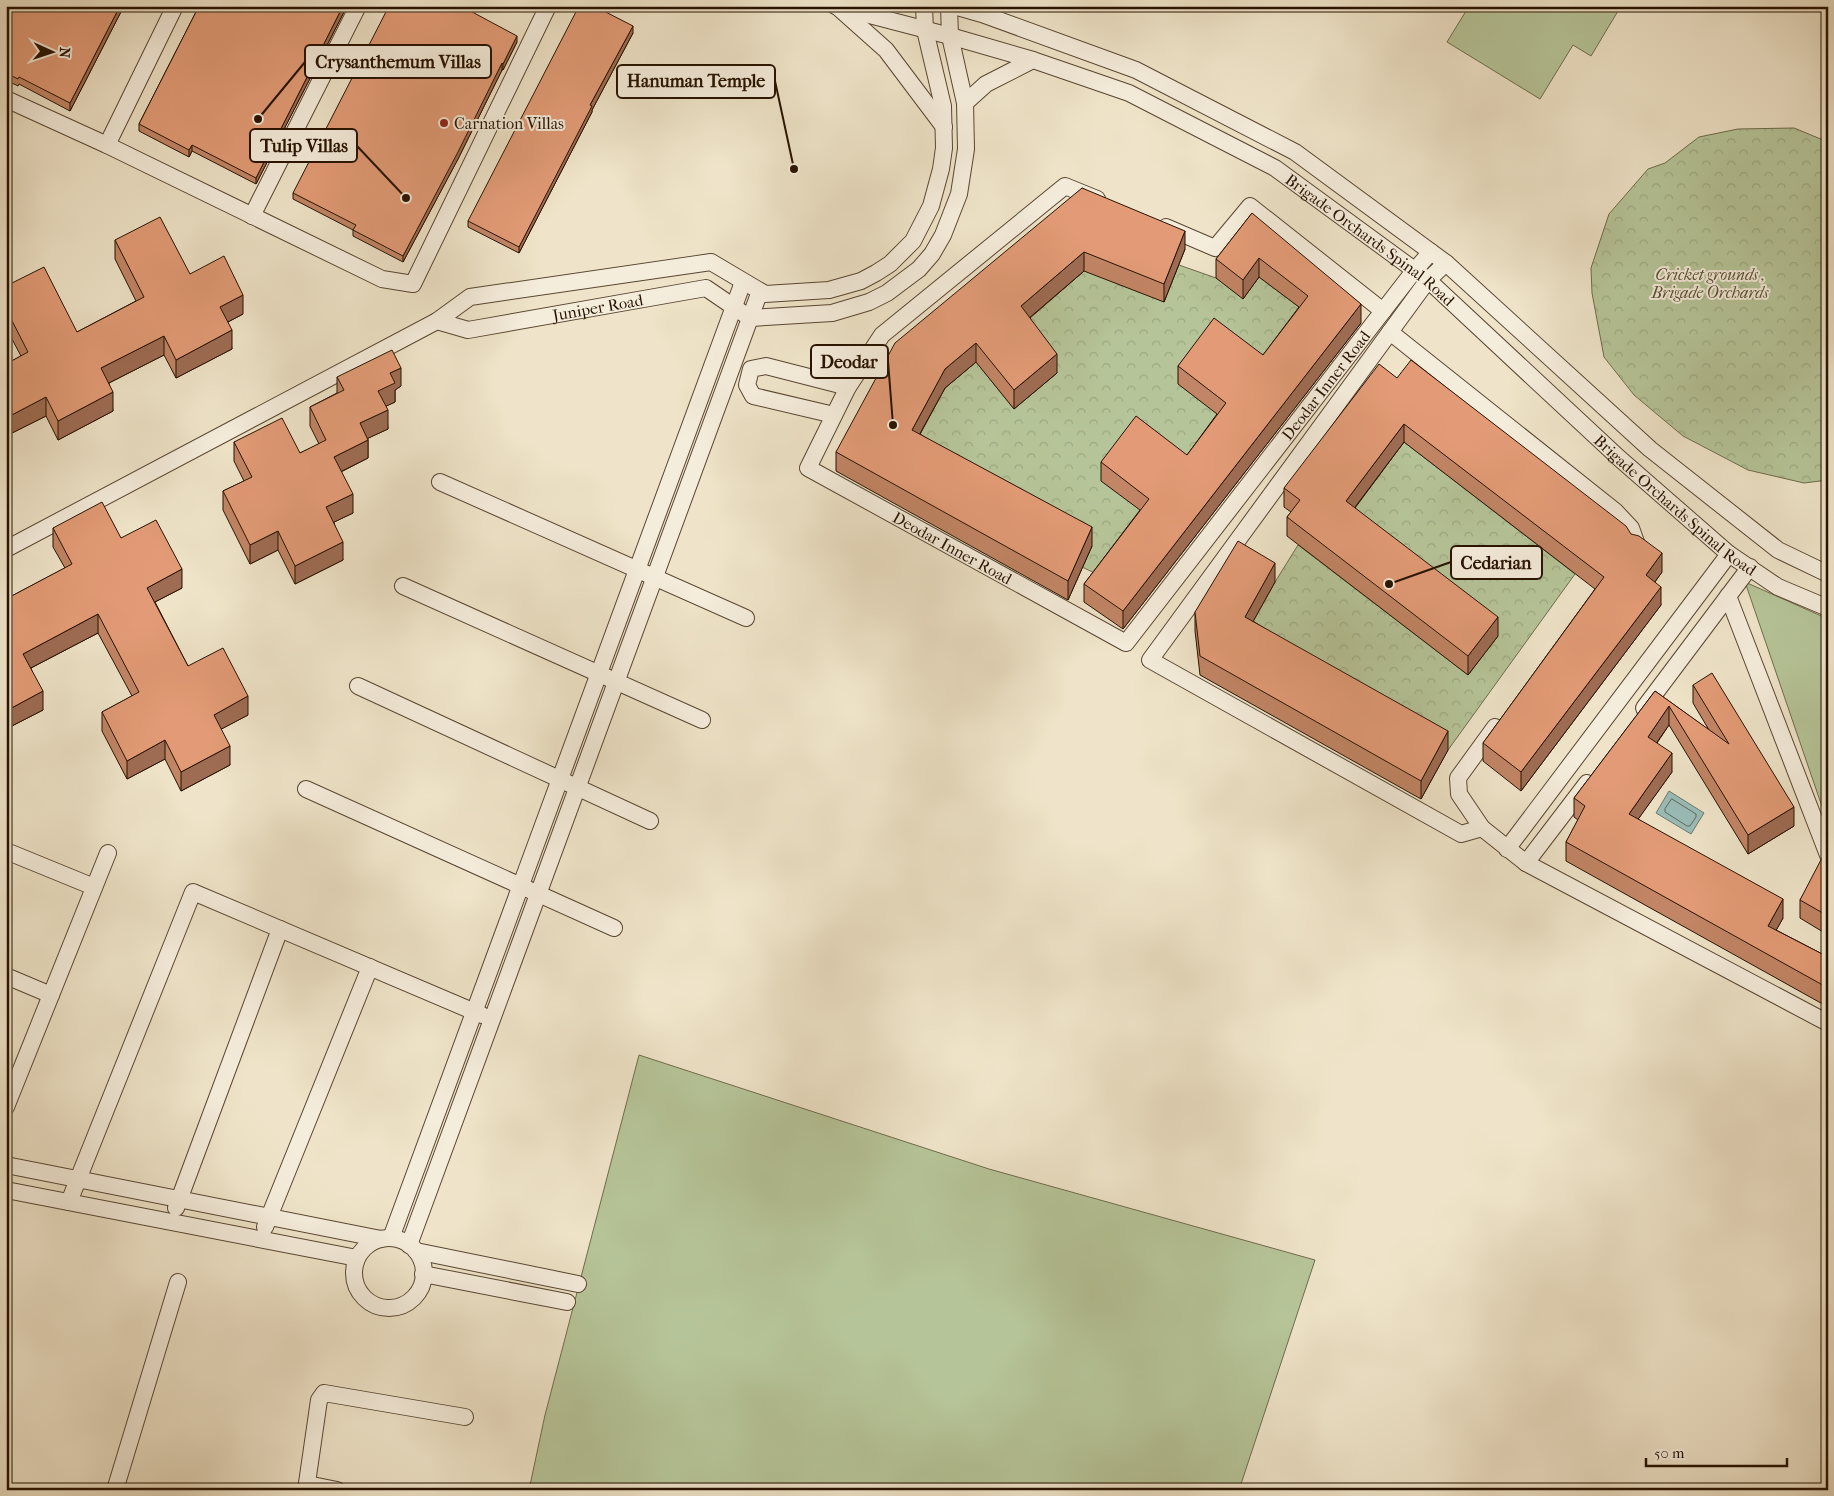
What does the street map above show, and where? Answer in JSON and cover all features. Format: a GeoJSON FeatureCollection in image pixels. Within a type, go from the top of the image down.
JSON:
{"type":"FeatureCollection","features":[{"type":"Feature","properties":{"kind":"street"},"geometry":{"type":"LineString","coordinates":[[107,145],[175,6]]}},
{"type":"Feature","properties":{"kind":"street"},"geometry":{"type":"LineString","coordinates":[[252,216],[358,6]]}},
{"type":"Feature","properties":{"kind":"street"},"geometry":{"type":"LineString","coordinates":[[6,99],[107,145],[382,279],[413,284],[548,6]]}},
{"type":"Feature","properties":{"kind":"street"},"geometry":{"type":"LineString","coordinates":[[836,6],[886,50],[944,127]]}},
{"type":"Feature","properties":{"kind":"street","name":"Brigade Orchards Spinal Road"},"geometry":{"type":"LineString","coordinates":[[836,6],[1033,60],[1129,94],[1275,168],[1428,280],[1619,458],[1729,554],[1778,587],[1828,608]]}},
{"type":"Feature","properties":{"kind":"street"},"geometry":{"type":"LineString","coordinates":[[6,549],[436,321],[470,297],[711,262],[765,294],[811,292],[845,287],[876,274],[902,253],[913,241],[931,206],[941,169],[944,127],[939,85],[924,30],[924,6]]}},
{"type":"Feature","properties":{"kind":"street"},"geometry":{"type":"LineString","coordinates":[[750,318],[813,314],[851,308],[870,302],[887,293],[919,269],[932,254],[943,235],[959,194],[966,149],[965,103],[950,36],[949,6]]}},
{"type":"Feature","properties":{"kind":"street","name":"Brigade Orchards Spinal Road"},"geometry":{"type":"LineString","coordinates":[[954,6],[1007,23],[1136,70],[1296,152],[1446,263],[1650,450],[1778,550],[1828,574]]}},
{"type":"Feature","properties":{"kind":"street"},"geometry":{"type":"LineString","coordinates":[[995,6],[1007,23]]}},
{"type":"Feature","properties":{"kind":"street"},"geometry":{"type":"LineString","coordinates":[[965,103],[986,84],[1033,60]]}},
{"type":"Feature","properties":{"kind":"street","name":"Deodar Inner Road"},"geometry":{"type":"LineString","coordinates":[[1109,204],[1065,186],[882,335],[848,387],[808,468],[1126,643],[1383,311]]}},
{"type":"Feature","properties":{"kind":"street"},"geometry":{"type":"LineString","coordinates":[[1153,222],[1215,248],[1250,206],[1383,311],[1431,252]]}},
{"type":"Feature","properties":{"kind":"street"},"geometry":{"type":"LineString","coordinates":[[1446,263],[1428,280],[1150,660],[1461,834],[1482,828]]}},
{"type":"Feature","properties":{"kind":"street"},"geometry":{"type":"LineString","coordinates":[[386,1239],[474,1011],[743,282]]}},
{"type":"Feature","properties":{"kind":"street","name":"Juniper Road"},"geometry":{"type":"LineString","coordinates":[[436,321],[468,330],[706,288],[750,318]]}},
{"type":"Feature","properties":{"kind":"street"},"geometry":{"type":"LineString","coordinates":[[412,1248],[492,1019],[760,291]]}},
{"type":"Feature","properties":{"kind":"street"},"geometry":{"type":"LineString","coordinates":[[1390,332],[1615,511],[1631,528],[1637,544]]}},
{"type":"Feature","properties":{"kind":"street"},"geometry":{"type":"LineString","coordinates":[[834,415],[753,396],[747,385],[751,369],[766,366],[848,387]]}},
{"type":"Feature","properties":{"kind":"street"},"geometry":{"type":"LineString","coordinates":[[440,482],[746,618]]}},
{"type":"Feature","properties":{"kind":"street"},"geometry":{"type":"LineString","coordinates":[[1507,848],[1729,554]]}},
{"type":"Feature","properties":{"kind":"street"},"geometry":{"type":"LineString","coordinates":[[1633,722],[1750,567]]}},
{"type":"Feature","properties":{"kind":"street"},"geometry":{"type":"LineString","coordinates":[[403,586],[702,720]]}},
{"type":"Feature","properties":{"kind":"street"},"geometry":{"type":"LineString","coordinates":[[1728,596],[1828,855]]}},
{"type":"Feature","properties":{"kind":"street"},"geometry":{"type":"LineString","coordinates":[[358,686],[650,820]]}},
{"type":"Feature","properties":{"kind":"street"},"geometry":{"type":"LineString","coordinates":[[1503,716],[1458,778],[1459,794],[1482,828],[1526,863],[1828,1023]]}},
{"type":"Feature","properties":{"kind":"street"},"geometry":{"type":"LineString","coordinates":[[1526,863],[1597,769]]}},
{"type":"Feature","properties":{"kind":"street"},"geometry":{"type":"LineString","coordinates":[[306,789],[614,928]]}},
{"type":"Feature","properties":{"kind":"street"},"geometry":{"type":"LineString","coordinates":[[6,851],[94,887]]}},
{"type":"Feature","properties":{"kind":"street"},"geometry":{"type":"LineString","coordinates":[[8,1099],[108,853]]}},
{"type":"Feature","properties":{"kind":"street"},"geometry":{"type":"LineString","coordinates":[[69,1202],[193,892],[492,1019]]}},
{"type":"Feature","properties":{"kind":"street"},"geometry":{"type":"LineString","coordinates":[[171,1222],[280,929]]}},
{"type":"Feature","properties":{"kind":"street"},"geometry":{"type":"LineString","coordinates":[[260,1239],[370,967]]}},
{"type":"Feature","properties":{"kind":"street"},"geometry":{"type":"LineString","coordinates":[[6,976],[51,995]]}},
{"type":"Feature","properties":{"kind":"street"},"geometry":{"type":"LineString","coordinates":[[6,1165],[179,1200],[386,1239],[400,1240],[412,1248],[421,1259],[423,1274],[421,1287],[416,1296],[400,1307],[380,1308],[367,1301],[357,1289],[354,1279],[354,1268],[357,1258],[363,1249],[371,1243],[386,1239]]}},
{"type":"Feature","properties":{"kind":"street"},"geometry":{"type":"LineString","coordinates":[[6,1190],[357,1258]]}},
{"type":"Feature","properties":{"kind":"street"},"geometry":{"type":"LineString","coordinates":[[412,1248],[578,1284]]}},
{"type":"Feature","properties":{"kind":"street"},"geometry":{"type":"LineString","coordinates":[[423,1274],[567,1302]]}},
{"type":"Feature","properties":{"kind":"street"},"geometry":{"type":"LineString","coordinates":[[115,1490],[178,1282]]}},
{"type":"Feature","properties":{"kind":"street"},"geometry":{"type":"LineString","coordinates":[[338,1490],[307,1487],[319,1400],[324,1393],[465,1418]]}},
{"type":"Feature","properties":{"kind":"green space"},"geometry":{"type":"Polygon","coordinates":[[[1469,6],[1621,6],[1591,56],[1573,45],[1540,99],[1447,42],[1469,6]]]}},
{"type":"Feature","properties":{"kind":"green space","name":"Cricket grounds , Brigade Orchards"},"geometry":{"type":"Polygon","coordinates":[[[1794,128],[1828,142],[1828,480],[1804,483],[1748,470],[1683,436],[1634,395],[1604,357],[1592,293],[1591,268],[1609,214],[1648,169],[1665,163],[1699,137],[1738,129],[1794,128]]]}},
{"type":"Feature","properties":{"kind":"green space"},"geometry":{"type":"Polygon","coordinates":[[[1179,265],[1216,278],[1243,298],[1259,277],[1308,314],[1103,577],[1082,567],[1091,546],[903,466],[945,388],[976,362],[1014,409],[1005,339],[1084,271],[1179,265]]]}},
{"type":"Feature","properties":{"kind":"green space"},"geometry":{"type":"Polygon","coordinates":[[[1404,442],[1575,574],[1448,750],[1245,636],[1298,545],[1468,675],[1497,636],[1346,519],[1404,442]]]}},
{"type":"Feature","properties":{"kind":"green space"},"geometry":{"type":"Polygon","coordinates":[[[1745,582],[1828,619],[1828,824],[1745,582]]]}},
{"type":"Feature","properties":{"kind":"green space"},"geometry":{"type":"Polygon","coordinates":[[[639,1055],[989,1169],[1315,1260],[1239,1490],[529,1490],[545,1415],[639,1055]]]}},
{"type":"Feature","properties":{"kind":"water"},"geometry":{"type":"Polygon","coordinates":[[[1669,791],[1704,813],[1691,834],[1656,813],[1669,791]]]}},
{"type":"Feature","properties":{"kind":"building"},"geometry":{"type":"Polygon","coordinates":[[[6,6],[120,6],[70,103],[19,77],[18,79],[6,73],[6,6]]]}},
{"type":"Feature","properties":{"kind":"building"},"geometry":{"type":"Polygon","coordinates":[[[199,6],[343,6],[256,178],[192,145],[189,150],[139,124],[199,6]]]}},
{"type":"Feature","properties":{"kind":"building"},"geometry":{"type":"Polygon","coordinates":[[[389,6],[461,6],[517,36],[403,256],[353,230],[356,225],[293,193],[389,6]]]}},
{"type":"Feature","properties":{"kind":"building"},"geometry":{"type":"Polygon","coordinates":[[[579,6],[594,6],[633,26],[590,105],[592,106],[519,247],[468,221],[579,6]]]}},
{"type":"Feature","properties":{"kind":"building"},"geometry":{"type":"Polygon","coordinates":[[[1082,188],[1185,231],[1164,284],[1084,252],[1021,306],[1057,354],[1014,390],[976,343],[945,369],[912,430],[1092,527],[1068,581],[836,452],[895,343],[1082,188]]]}},
{"type":"Feature","properties":{"kind":"building"},"geometry":{"type":"Polygon","coordinates":[[[1252,213],[1361,304],[1123,611],[1084,584],[1149,499],[1101,462],[1136,416],[1187,455],[1226,403],[1178,366],[1214,318],[1263,355],[1308,296],[1259,258],[1243,280],[1216,259],[1252,213]]]}},
{"type":"Feature","properties":{"kind":"building"},"geometry":{"type":"Polygon","coordinates":[[[160,217],[190,274],[224,256],[243,295],[220,307],[232,330],[176,360],[164,336],[101,368],[113,392],[58,421],[46,397],[6,418],[6,364],[28,352],[6,309],[6,286],[44,267],[77,332],[144,297],[115,240],[160,217]]]}},
{"type":"Feature","properties":{"kind":"building"},"geometry":{"type":"Polygon","coordinates":[[[392,350],[401,368],[390,373],[395,383],[378,391],[388,410],[360,423],[368,440],[334,457],[353,494],[326,507],[343,542],[295,566],[278,531],[250,545],[223,491],[252,477],[234,442],[282,418],[300,453],[326,440],[310,407],[344,390],[337,377],[392,350]]]}},
{"type":"Feature","properties":{"kind":"building"},"geometry":{"type":"Polygon","coordinates":[[[1411,360],[1626,526],[1631,534],[1639,536],[1662,553],[1646,575],[1661,587],[1521,772],[1483,743],[1604,577],[1404,424],[1346,501],[1498,617],[1468,656],[1287,517],[1300,500],[1284,488],[1379,364],[1397,378],[1411,360]]]}},
{"type":"Feature","properties":{"kind":"building"},"geometry":{"type":"Polygon","coordinates":[[[102,502],[121,538],[156,520],[182,569],[147,588],[188,666],[223,648],[248,696],[214,715],[230,746],[181,772],[165,740],[127,761],[102,712],[139,692],[98,614],[23,654],[43,691],[6,711],[6,599],[72,564],[53,528],[102,502]]]}},
{"type":"Feature","properties":{"kind":"building"},"geometry":{"type":"Polygon","coordinates":[[[1238,541],[1275,563],[1245,617],[1448,731],[1421,781],[1200,656],[1195,612],[1238,541]]]}},
{"type":"Feature","properties":{"kind":"building"},"geometry":{"type":"Polygon","coordinates":[[[1712,673],[1794,807],[1748,835],[1669,706],[1648,737],[1672,753],[1629,814],[1783,899],[1768,926],[1828,957],[1828,988],[1566,842],[1585,806],[1574,798],[1655,691],[1729,744],[1693,685],[1712,673]]]}},
{"type":"Feature","properties":{"kind":"building"},"geometry":{"type":"Polygon","coordinates":[[[1824,854],[1828,856],[1828,916],[1800,900],[1824,854]]]}},
{"type":"Feature","properties":{"kind":"place","name":"Crysanthemum Villas"},"geometry":{"type":"Point","coordinates":[258,119]}},
{"type":"Feature","properties":{"kind":"place","name":"Carnation Villas"},"geometry":{"type":"Point","coordinates":[444,123]}},
{"type":"Feature","properties":{"kind":"place","name":"Hanuman Temple"},"geometry":{"type":"Point","coordinates":[794,169]}},
{"type":"Feature","properties":{"kind":"place","name":"Tulip Villas"},"geometry":{"type":"Point","coordinates":[406,198]}},
{"type":"Feature","properties":{"kind":"place","name":"Deodar"},"geometry":{"type":"Point","coordinates":[893,425]}},
{"type":"Feature","properties":{"kind":"place","name":"Cedarian"},"geometry":{"type":"Point","coordinates":[1389,584]}}]}
